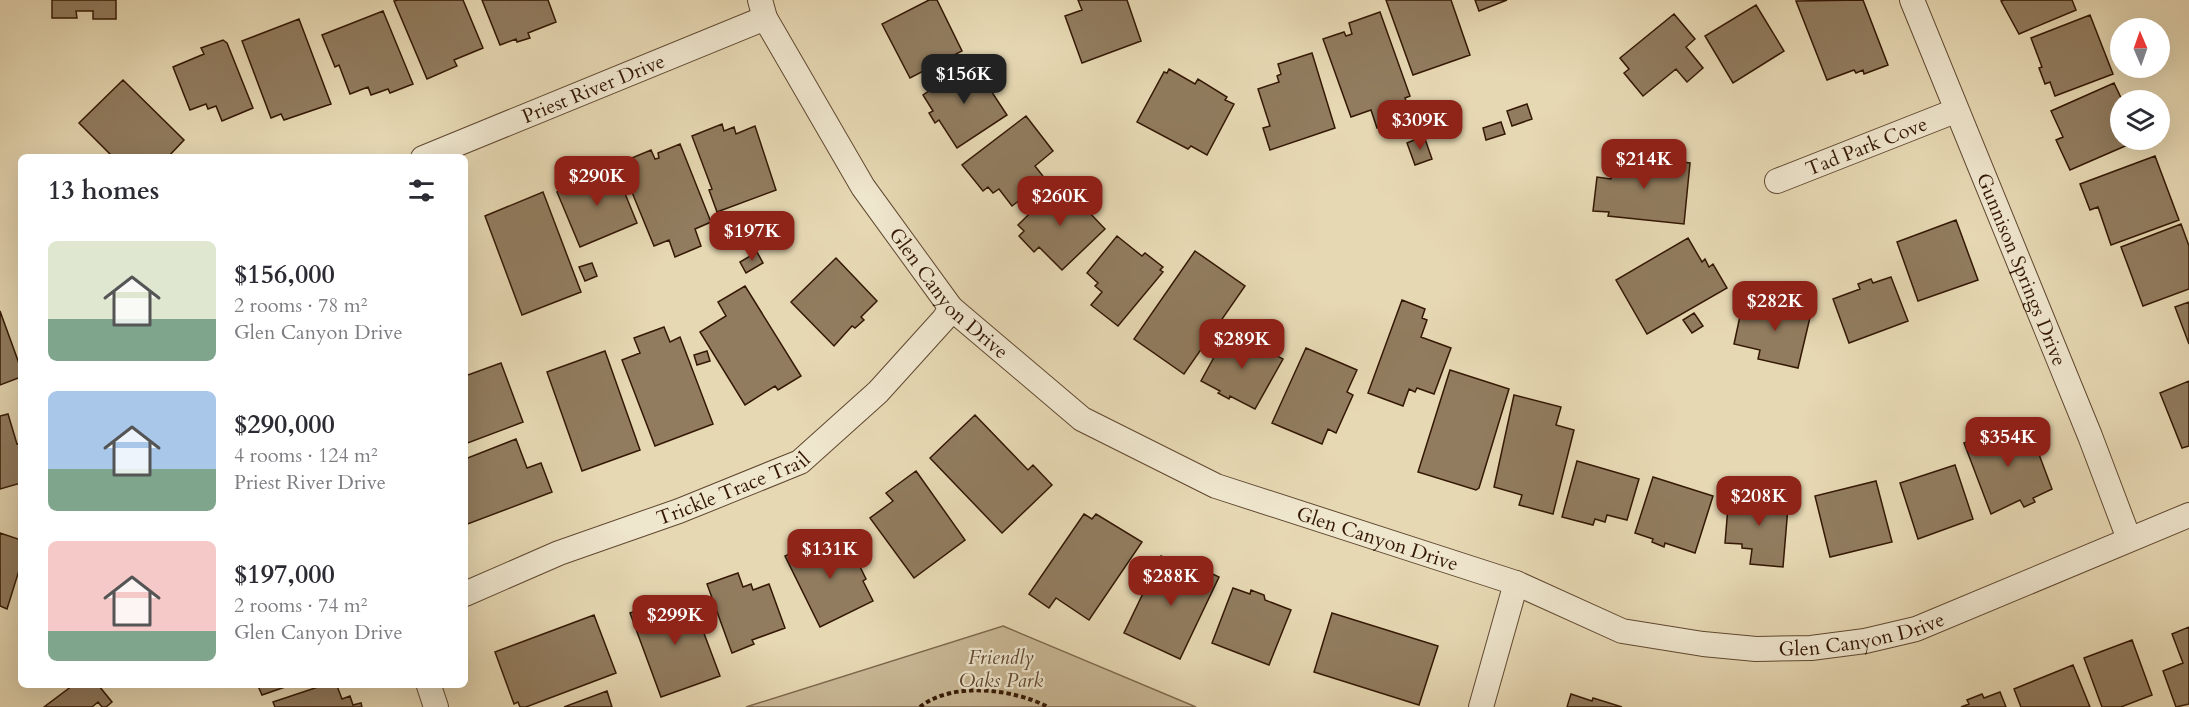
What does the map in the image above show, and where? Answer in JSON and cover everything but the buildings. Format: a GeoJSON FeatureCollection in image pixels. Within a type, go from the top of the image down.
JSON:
{"type":"FeatureCollection","features":[{"type":"Feature","properties":{"kind":"street","name":"Gunnison Springs Drive"},"geometry":{"type":"LineString","coordinates":[[1912,0],[1955,111],[2090,436],[2129,539]]}},
{"type":"Feature","properties":{"kind":"street","name":"Priest River Drive"},"geometry":{"type":"LineString","coordinates":[[432,154],[762,9]]}},
{"type":"Feature","properties":{"kind":"street","name":"Glen Canyon Drive"},"geometry":{"type":"LineString","coordinates":[[762,9],[863,187],[951,308],[1082,418],[1216,486],[1516,583],[1623,631],[1756,649],[1810,648],[1865,641],[1916,628],[2189,515]]}},
{"type":"Feature","properties":{"kind":"street","name":"Tad Park Cove"},"geometry":{"type":"LineString","coordinates":[[1777,181],[1955,111]]}},
{"type":"Feature","properties":{"kind":"street","name":"Trickle Trace Trail"},"geometry":{"type":"LineString","coordinates":[[468,593],[559,553],[679,511],[800,462],[878,392],[944,319],[951,308]]}},
{"type":"Feature","properties":{"kind":"street"},"geometry":{"type":"LineString","coordinates":[[1481,707],[1516,583]]}},
{"type":"Feature","properties":{"kind":"street"},"geometry":{"type":"LineString","coordinates":[[430,688],[436,707]]}},
{"type":"Feature","properties":{"kind":"path"},"geometry":{"type":"LineString","coordinates":[[920,707],[930,699],[979,689],[1035,700],[1048,707]]}},
{"type":"Feature","properties":{"kind":"green space","name":"Friendly Oaks Park"},"geometry":{"type":"Polygon","coordinates":[[[1003,626],[1196,707],[746,707],[1003,626]]]}}]}
